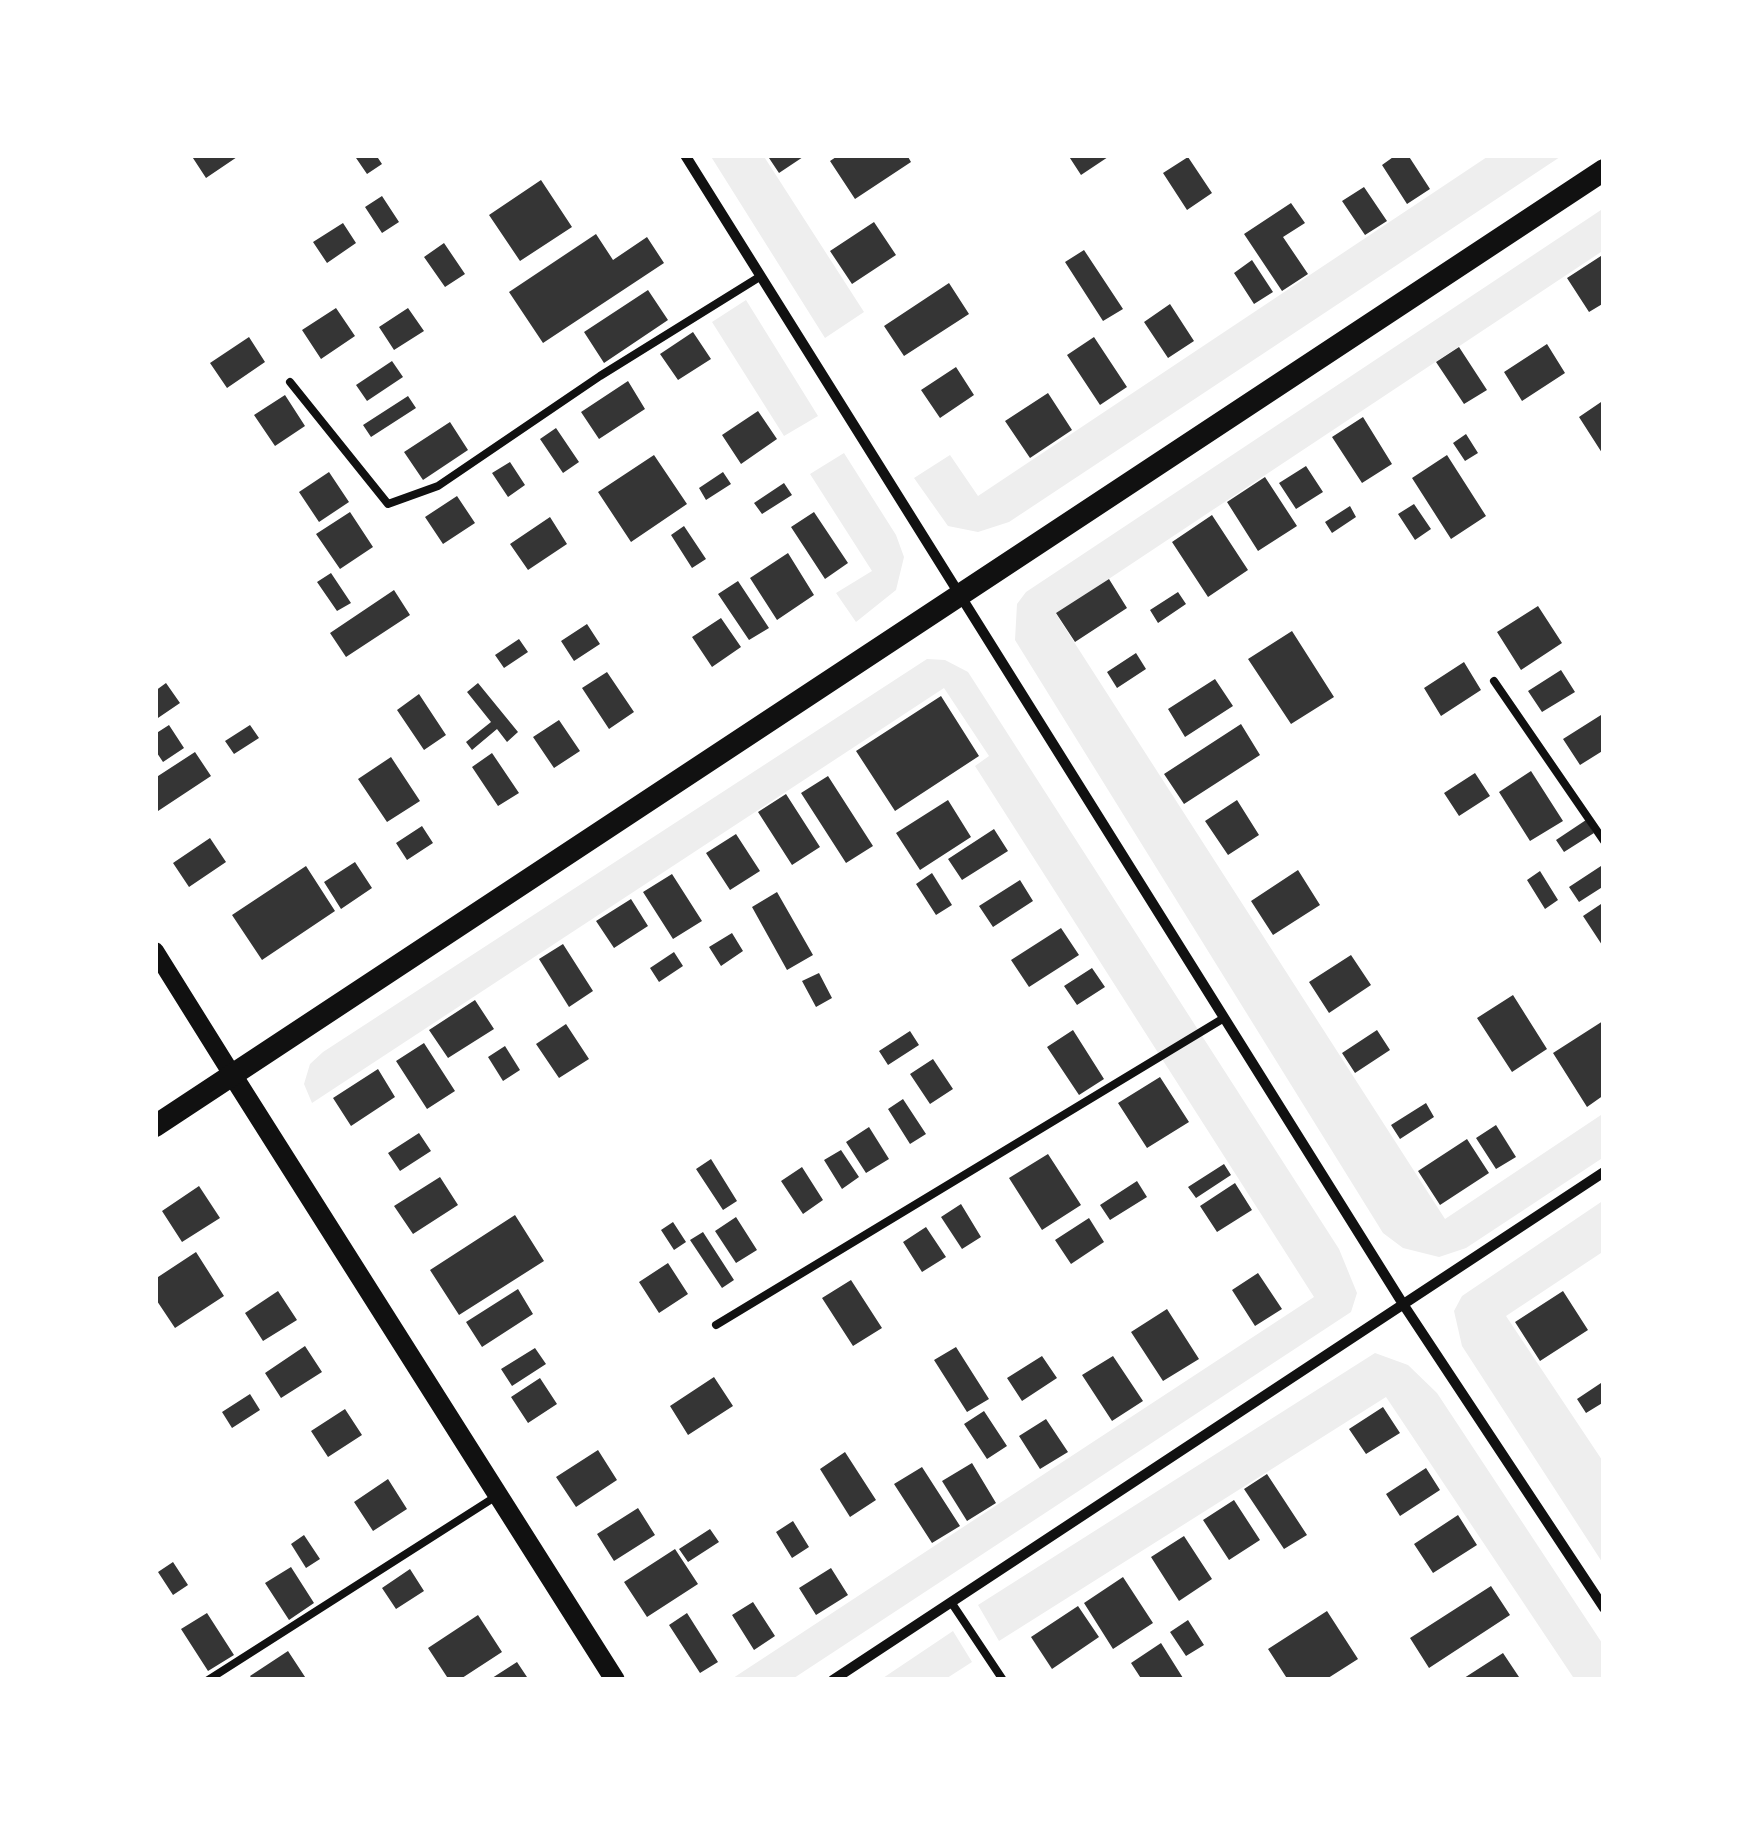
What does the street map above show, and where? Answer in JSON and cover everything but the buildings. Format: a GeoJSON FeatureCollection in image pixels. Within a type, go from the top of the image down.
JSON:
{"type":"FeatureCollection","features":[{"type":"Feature","properties":{"kind":"main road"},"geometry":{"type":"LineString","coordinates":[[155,1126],[1604,170]]}},
{"type":"Feature","properties":{"kind":"main road"},"geometry":{"type":"LineString","coordinates":[[233,1076],[615,1680]]}},
{"type":"Feature","properties":{"kind":"street"},"geometry":{"type":"LineString","coordinates":[[685,155],[1403,1304],[1604,1608]]}},
{"type":"Feature","properties":{"kind":"street"},"geometry":{"type":"LineString","coordinates":[[155,952],[233,1076]]}},
{"type":"Feature","properties":{"kind":"street"},"geometry":{"type":"LineString","coordinates":[[833,1680],[1604,1172]]}},
{"type":"Feature","properties":{"kind":"lane"},"geometry":{"type":"LineString","coordinates":[[290,382],[388,504],[438,486],[762,276]]}},
{"type":"Feature","properties":{"kind":"lane"},"geometry":{"type":"LineString","coordinates":[[1494,681],[1604,841]]}},
{"type":"Feature","properties":{"kind":"lane"},"geometry":{"type":"LineString","coordinates":[[716,1325],[1224,1018]]}},
{"type":"Feature","properties":{"kind":"lane"},"geometry":{"type":"LineString","coordinates":[[208,1680],[498,1496]]}},
{"type":"Feature","properties":{"kind":"lane"},"geometry":{"type":"LineString","coordinates":[[951,1602],[1002,1680]]}},
{"type":"Feature","properties":{"kind":"shaded area"},"geometry":{"type":"Polygon","coordinates":[[[710,155],[763,155],[864,312],[825,338],[710,155]]]}},
{"type":"Feature","properties":{"kind":"shaded area"},"geometry":{"type":"Polygon","coordinates":[[[1490,155],[1563,155],[1009,522],[978,532],[948,526],[914,478],[950,455],[978,496],[1490,155]]]}},
{"type":"Feature","properties":{"kind":"shaded area"},"geometry":{"type":"Polygon","coordinates":[[[1604,208],[1604,250],[1056,614],[1445,1219],[1604,1113],[1604,1157],[1466,1248],[1439,1257],[1403,1248],[1383,1233],[1015,640],[1017,604],[1026,592],[1604,208]]]}},
{"type":"Feature","properties":{"kind":"shaded area"},"geometry":{"type":"Polygon","coordinates":[[[746,300],[818,416],[784,436],[712,322],[746,300]]]}},
{"type":"Feature","properties":{"kind":"shaded area"},"geometry":{"type":"Polygon","coordinates":[[[844,453],[896,535],[904,557],[896,590],[856,622],[836,593],[872,571],[810,474],[844,453]]]}},
{"type":"Feature","properties":{"kind":"shaded area"},"geometry":{"type":"Polygon","coordinates":[[[927,659],[945,660],[968,672],[1339,1249],[1357,1293],[1351,1312],[791,1680],[730,1680],[1314,1297],[975,766],[989,756],[944,688],[312,1103],[304,1084],[310,1064],[323,1052],[927,659]]]}},
{"type":"Feature","properties":{"kind":"shaded area"},"geometry":{"type":"Polygon","coordinates":[[[1604,1200],[1604,1251],[1506,1316],[1604,1463],[1604,1565],[1462,1346],[1454,1311],[1462,1296],[1604,1200]]]}},
{"type":"Feature","properties":{"kind":"shaded area"},"geometry":{"type":"Polygon","coordinates":[[[1375,1353],[1408,1365],[1437,1393],[1604,1646],[1604,1680],[1575,1680],[1386,1397],[999,1641],[978,1605],[1375,1353]]]}},
{"type":"Feature","properties":{"kind":"shaded area"},"geometry":{"type":"Polygon","coordinates":[[[953,1631],[972,1662],[944,1680],[880,1680],[953,1631]]]}}]}
